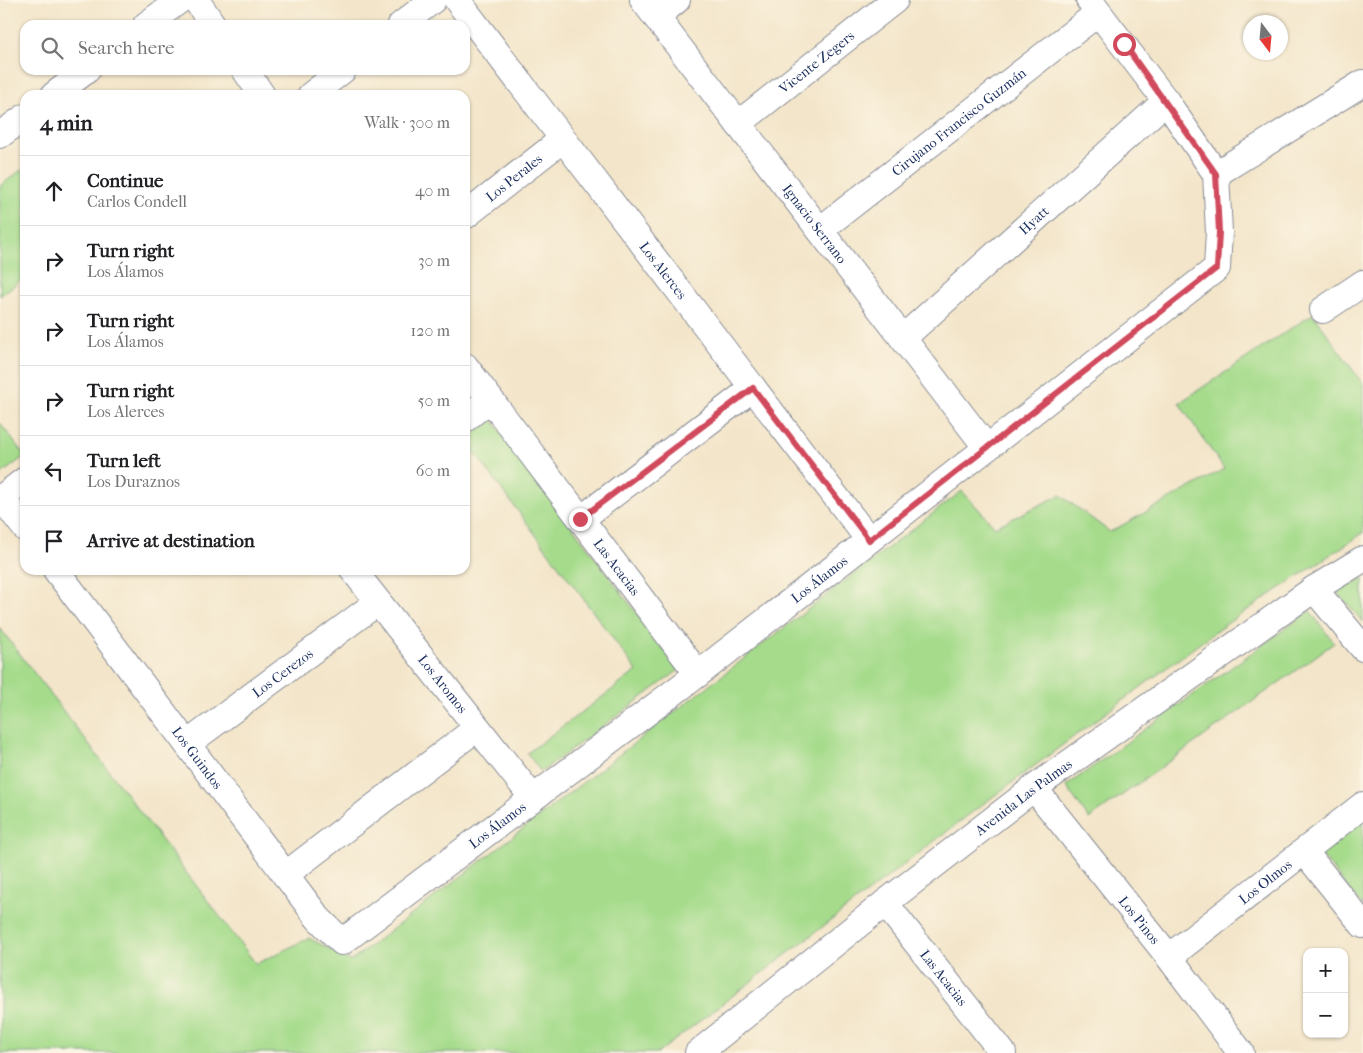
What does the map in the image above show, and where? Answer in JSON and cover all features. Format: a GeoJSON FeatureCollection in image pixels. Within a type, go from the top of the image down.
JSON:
{"type":"FeatureCollection","features":[{"type":"Feature","properties":{"kind":"street"},"geometry":{"type":"LineString","coordinates":[[153,20],[180,0]]}},
{"type":"Feature","properties":{"kind":"street"},"geometry":{"type":"LineString","coordinates":[[196,0],[210,20]]}},
{"type":"Feature","properties":{"kind":"street"},"geometry":{"type":"LineString","coordinates":[[407,20],[433,0]]}},
{"type":"Feature","properties":{"kind":"street","name":"Los Alerces"},"geometry":{"type":"LineString","coordinates":[[457,0],[869,540]]}},
{"type":"Feature","properties":{"kind":"street"},"geometry":{"type":"LineString","coordinates":[[650,8],[677,0]]}},
{"type":"Feature","properties":{"kind":"street","name":"Vicente Zegers"},"geometry":{"type":"LineString","coordinates":[[738,124],[894,0]]}},
{"type":"Feature","properties":{"kind":"street"},"geometry":{"type":"LineString","coordinates":[[1094,6],[1166,101],[1216,174],[1363,83]]}},
{"type":"Feature","properties":{"kind":"street","name":"Cirujano Francisco Guzmán"},"geometry":{"type":"LineString","coordinates":[[820,230],[1094,6]]}},
{"type":"Feature","properties":{"kind":"street","name":"Ignacio Serrano"},"geometry":{"type":"LineString","coordinates":[[650,8],[987,448]]}},
{"type":"Feature","properties":{"kind":"street"},"geometry":{"type":"LineString","coordinates":[[61,90],[80,75]]}},
{"type":"Feature","properties":{"kind":"street"},"geometry":{"type":"LineString","coordinates":[[248,75],[259,90]]}},
{"type":"Feature","properties":{"kind":"street"},"geometry":{"type":"LineString","coordinates":[[317,90],[337,75]]}},
{"type":"Feature","properties":{"kind":"street","name":"Hyatt"},"geometry":{"type":"LineString","coordinates":[[903,338],[1166,101]]}},
{"type":"Feature","properties":{"kind":"street"},"geometry":{"type":"LineString","coordinates":[[0,135],[20,122]]}},
{"type":"Feature","properties":{"kind":"street","name":"Los Perales"},"geometry":{"type":"LineString","coordinates":[[470,212],[563,139]]}},
{"type":"Feature","properties":{"kind":"street","name":"Los Álamos"},"geometry":{"type":"LineString","coordinates":[[342,942],[698,674],[1217,268],[1219,232],[1216,174]]}},
{"type":"Feature","properties":{"kind":"street"},"geometry":{"type":"LineString","coordinates":[[1323,310],[1363,283]]}},
{"type":"Feature","properties":{"kind":"street","name":"Las Acacias"},"geometry":{"type":"LineString","coordinates":[[470,373],[698,674]]}},
{"type":"Feature","properties":{"kind":"street"},"geometry":{"type":"LineString","coordinates":[[580,519],[753,388]]}},
{"type":"Feature","properties":{"kind":"street"},"geometry":{"type":"LineString","coordinates":[[470,415],[490,399]]}},
{"type":"Feature","properties":{"kind":"street"},"geometry":{"type":"LineString","coordinates":[[20,484],[1,498],[20,522]]}},
{"type":"Feature","properties":{"kind":"street","name":"Avenida Las Palmas"},"geometry":{"type":"LineString","coordinates":[[708,1050],[885,903],[1034,788],[1314,589],[1363,559]]}},
{"type":"Feature","properties":{"kind":"street","name":"Los Guindos"},"geometry":{"type":"LineString","coordinates":[[60,575],[318,918],[342,942]]}},
{"type":"Feature","properties":{"kind":"street","name":"Los Aromos"},"geometry":{"type":"LineString","coordinates":[[357,575],[533,798]]}},
{"type":"Feature","properties":{"kind":"street"},"geometry":{"type":"LineString","coordinates":[[1314,589],[1363,648]]}},
{"type":"Feature","properties":{"kind":"street","name":"Los Cerezos"},"geometry":{"type":"LineString","coordinates":[[188,744],[378,602]]}},
{"type":"Feature","properties":{"kind":"street"},"geometry":{"type":"LineString","coordinates":[[286,875],[478,728]]}},
{"type":"Feature","properties":{"kind":"street","name":"Los Pinos"},"geometry":{"type":"LineString","coordinates":[[1034,788],[1169,957],[1241,1053]]}},
{"type":"Feature","properties":{"kind":"street","name":"Los Olmos"},"geometry":{"type":"LineString","coordinates":[[1169,957],[1363,805]]}},
{"type":"Feature","properties":{"kind":"street"},"geometry":{"type":"LineString","coordinates":[[1304,851],[1363,925]]}},
{"type":"Feature","properties":{"kind":"street","name":"Las Acacias"},"geometry":{"type":"LineString","coordinates":[[885,903],[1003,1053]]}},
{"type":"Feature","properties":{"kind":"green space"},"geometry":{"type":"Polygon","coordinates":[[[20,171],[20,281],[0,296],[0,186],[20,171]]]}},
{"type":"Feature","properties":{"kind":"green space"},"geometry":{"type":"Polygon","coordinates":[[[1313,314],[1363,384],[1363,533],[1219,629],[975,810],[658,1053],[0,1053],[0,628],[256,964],[309,938],[351,961],[962,491],[995,527],[1060,495],[1110,532],[1224,469],[1179,403],[1313,314]]]}},
{"type":"Feature","properties":{"kind":"green space"},"geometry":{"type":"Polygon","coordinates":[[[491,418],[679,670],[541,772],[527,753],[637,671],[470,447],[470,436],[491,418]]]}},
{"type":"Feature","properties":{"kind":"green space"},"geometry":{"type":"Polygon","coordinates":[[[0,423],[20,449],[20,460],[0,475],[0,423]]]}},
{"type":"Feature","properties":{"kind":"green space"},"geometry":{"type":"Polygon","coordinates":[[[1363,578],[1363,622],[1337,592],[1363,578]]]}},
{"type":"Feature","properties":{"kind":"green space"},"geometry":{"type":"Polygon","coordinates":[[[1310,611],[1334,643],[1089,819],[1066,786],[1310,611]]]}},
{"type":"Feature","properties":{"kind":"green space"},"geometry":{"type":"Polygon","coordinates":[[[1363,818],[1363,907],[1319,852],[1363,818]]]}},
{"type":"Feature","properties":{"kind":"route"},"geometry":{"type":"LineString","coordinates":[[580,519],[753,388],[869,540],[1217,268],[1219,232],[1216,174],[1124,44]]}}]}
